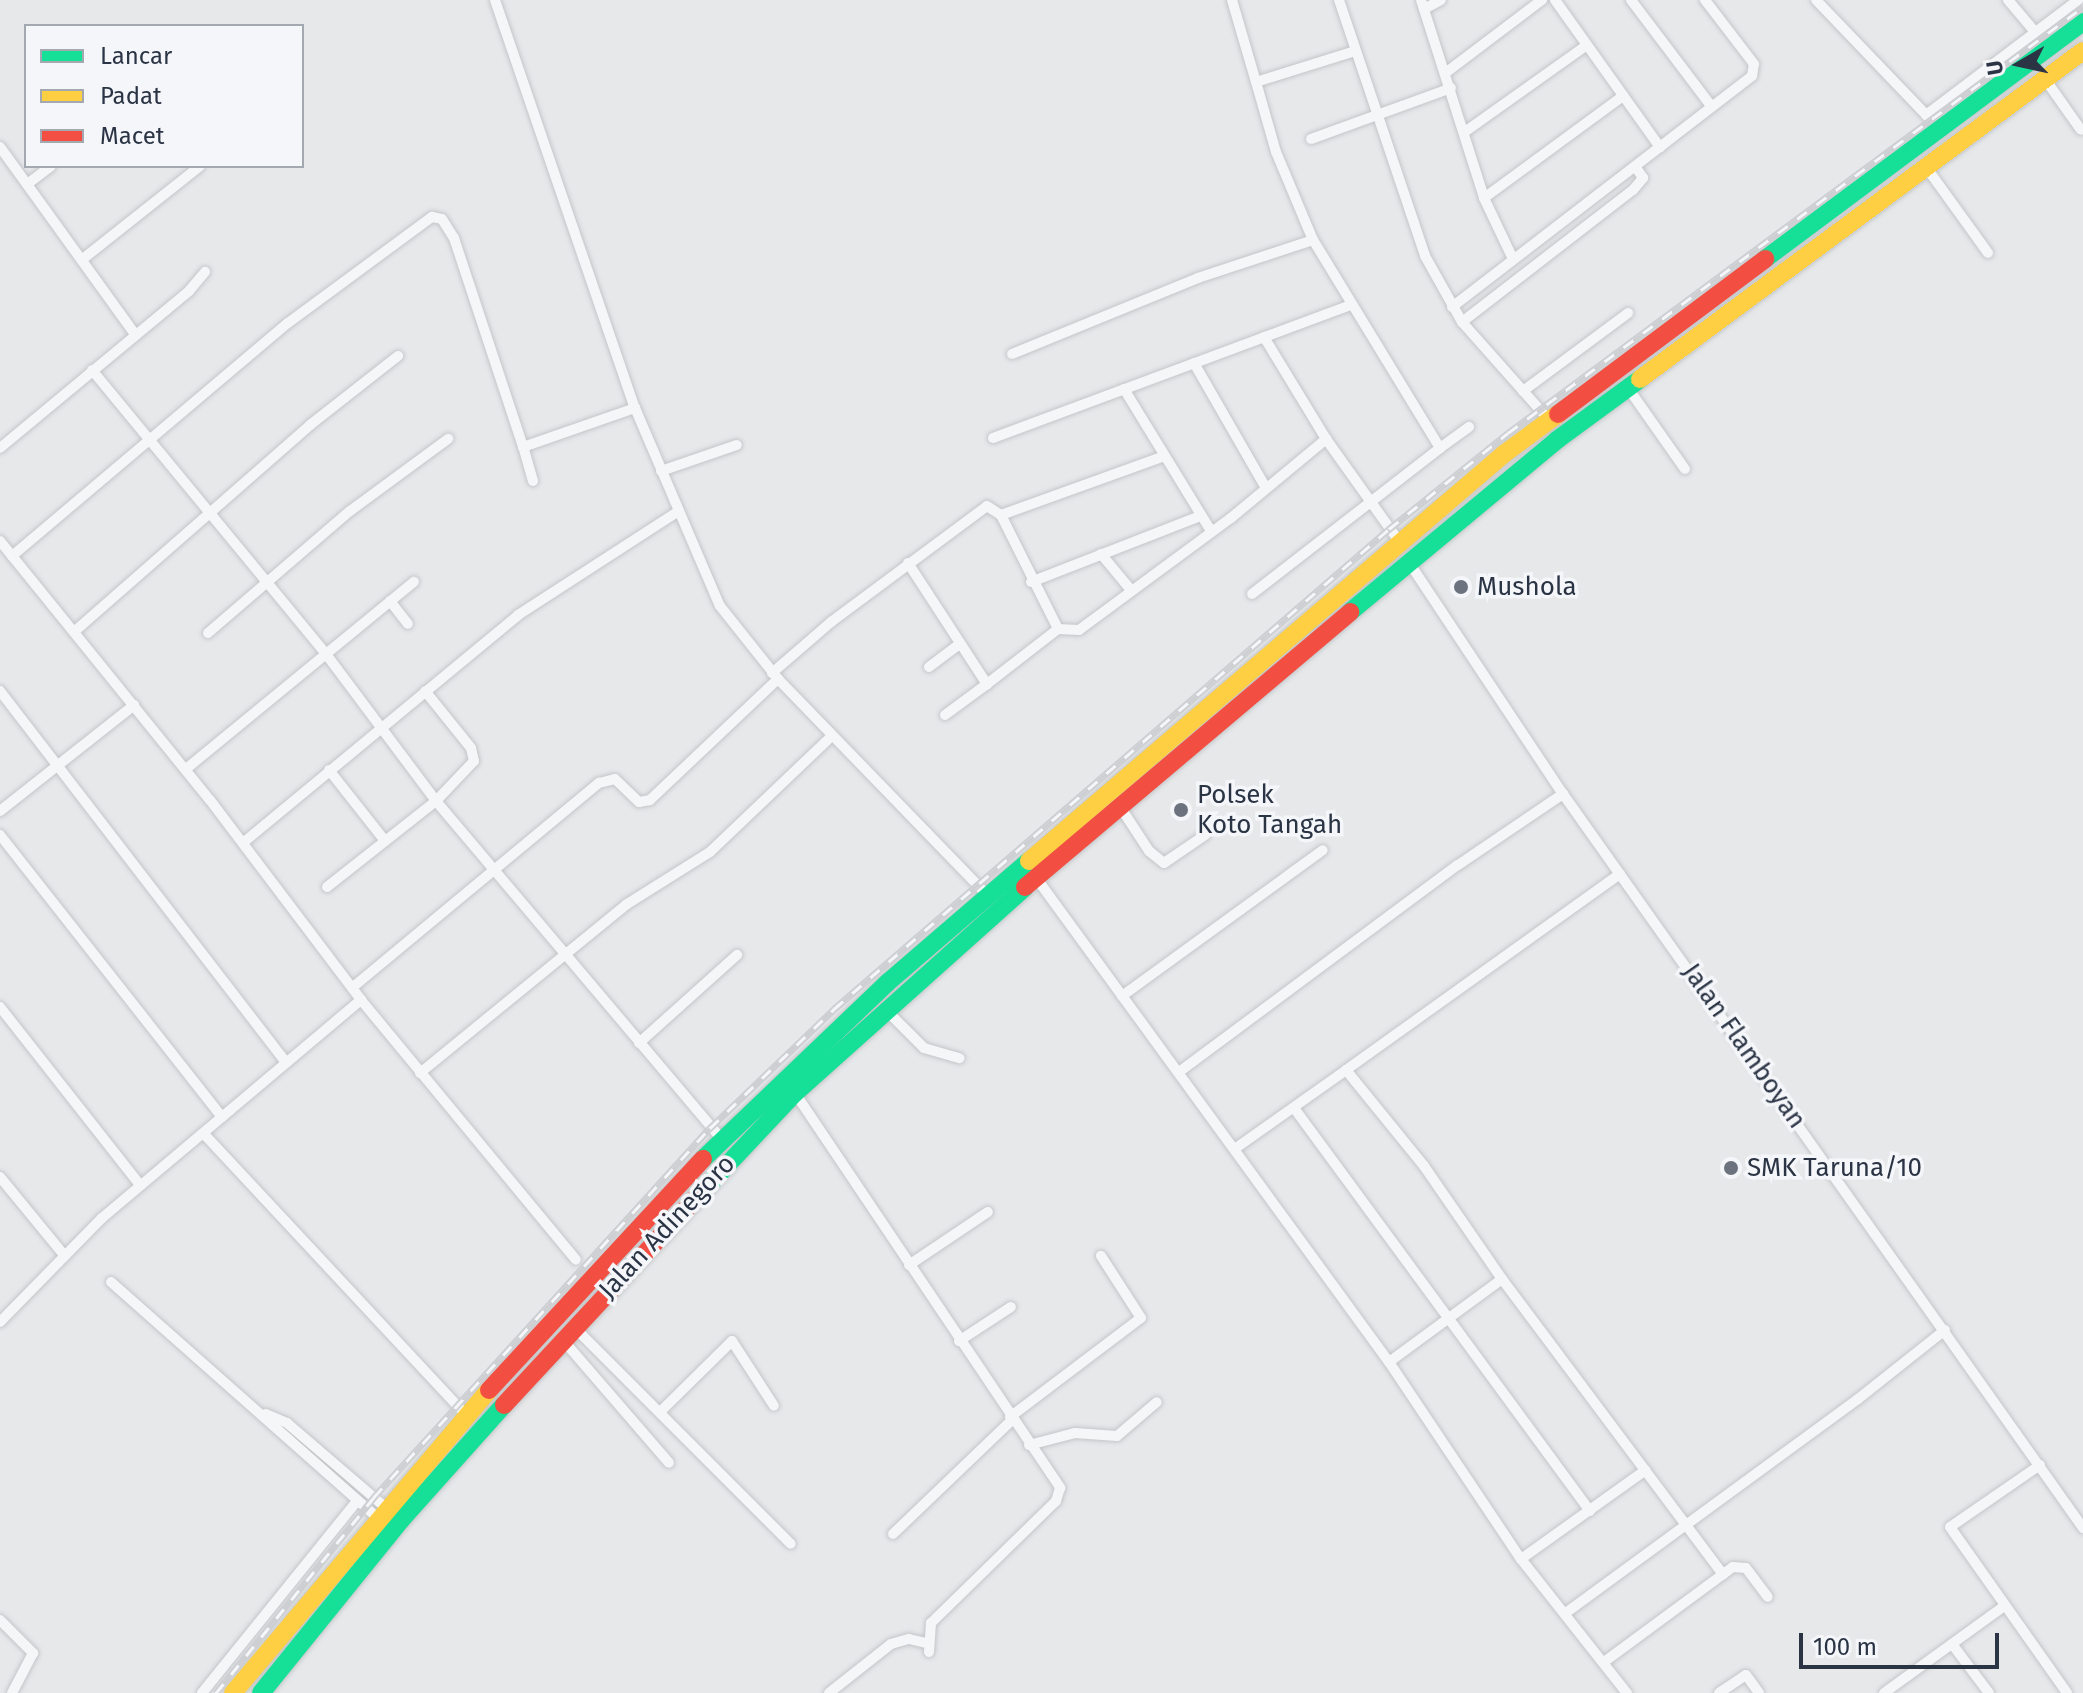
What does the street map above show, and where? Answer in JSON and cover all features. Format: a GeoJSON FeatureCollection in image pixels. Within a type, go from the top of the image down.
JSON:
{"type":"FeatureCollection","features":[{"type":"Feature","properties":{"kind":"highway"},"geometry":{"type":"LineString","coordinates":[[233,1693],[381,1512],[605,1262],[722,1139],[987,895],[1398,540],[1788,241],[1932,122],[2083,22]]}},
{"type":"Feature","properties":{"kind":"highway","name":"Jalan Adinegoro"},"geometry":{"type":"LineString","coordinates":[[261,1693],[401,1520],[619,1278],[795,1093],[885,1009],[1119,805],[1408,561],[1628,388],[2083,51]]}},
{"type":"Feature","properties":{"kind":"highway"},"geometry":{"type":"LineString","coordinates":[[1788,241],[1801,260]]}},
{"type":"Feature","properties":{"kind":"highway"},"geometry":{"type":"LineString","coordinates":[[1766,258],[1780,276]]}},
{"type":"Feature","properties":{"kind":"highway"},"geometry":{"type":"LineString","coordinates":[[605,1262],[605,1272],[619,1278]]}},
{"type":"Feature","properties":{"kind":"highway"},"geometry":{"type":"LineString","coordinates":[[574,1295],[586,1295],[593,1307]]}},
{"type":"Feature","properties":{"kind":"street"},"geometry":{"type":"LineString","coordinates":[[495,0],[635,408],[677,512],[720,606],[775,676],[987,895]]}},
{"type":"Feature","properties":{"kind":"street"},"geometry":{"type":"LineString","coordinates":[[1232,0],[1276,152],[1313,240],[1440,448]]}},
{"type":"Feature","properties":{"kind":"street"},"geometry":{"type":"LineString","coordinates":[[1339,0],[1418,240],[1462,322],[1550,421]]}},
{"type":"Feature","properties":{"kind":"street"},"geometry":{"type":"LineString","coordinates":[[1441,0],[1422,4],[1448,71],[1484,198],[1513,259]]}},
{"type":"Feature","properties":{"kind":"street"},"geometry":{"type":"LineString","coordinates":[[1448,71],[1542,0]]}},
{"type":"Feature","properties":{"kind":"street"},"geometry":{"type":"LineString","coordinates":[[1555,0],[1660,147]]}},
{"type":"Feature","properties":{"kind":"street"},"geometry":{"type":"LineString","coordinates":[[1631,0],[1712,107]]}},
{"type":"Feature","properties":{"kind":"street"},"geometry":{"type":"LineString","coordinates":[[1452,307],[1712,107],[1755,69],[1705,0]]}},
{"type":"Feature","properties":{"kind":"street"},"geometry":{"type":"LineString","coordinates":[[1816,0],[1932,122],[2035,32],[2078,0]]}},
{"type":"Feature","properties":{"kind":"street"},"geometry":{"type":"LineString","coordinates":[[2008,0],[2035,32]]}},
{"type":"Feature","properties":{"kind":"street"},"geometry":{"type":"LineString","coordinates":[[1466,131],[1587,45]]}},
{"type":"Feature","properties":{"kind":"street"},"geometry":{"type":"LineString","coordinates":[[1256,82],[1355,51]]}},
{"type":"Feature","properties":{"kind":"street"},"geometry":{"type":"LineString","coordinates":[[2045,79],[2081,130]]}},
{"type":"Feature","properties":{"kind":"street"},"geometry":{"type":"LineString","coordinates":[[1311,139],[1451,88]]}},
{"type":"Feature","properties":{"kind":"street"},"geometry":{"type":"LineString","coordinates":[[1484,198],[1623,96]]}},
{"type":"Feature","properties":{"kind":"street"},"geometry":{"type":"LineString","coordinates":[[0,147],[30,182],[134,333]]}},
{"type":"Feature","properties":{"kind":"street"},"geometry":{"type":"LineString","coordinates":[[1462,322],[1633,190],[1643,178],[1635,166]]}},
{"type":"Feature","properties":{"kind":"street"},"geometry":{"type":"LineString","coordinates":[[1926,167],[1988,253]]}},
{"type":"Feature","properties":{"kind":"street"},"geometry":{"type":"LineString","coordinates":[[30,182],[48,168]]}},
{"type":"Feature","properties":{"kind":"street"},"geometry":{"type":"LineString","coordinates":[[84,258],[197,168]]}},
{"type":"Feature","properties":{"kind":"street"},"geometry":{"type":"LineString","coordinates":[[12,556],[335,286],[420,222],[438,217],[457,246],[533,481]]}},
{"type":"Feature","properties":{"kind":"street"},"geometry":{"type":"LineString","coordinates":[[1012,354],[1198,278],[1313,240]]}},
{"type":"Feature","properties":{"kind":"street"},"geometry":{"type":"LineString","coordinates":[[0,448],[134,333],[189,291],[205,272]]}},
{"type":"Feature","properties":{"kind":"street"},"geometry":{"type":"LineString","coordinates":[[993,438],[1351,305]]}},
{"type":"Feature","properties":{"kind":"street"},"geometry":{"type":"LineString","coordinates":[[1523,391],[1628,313]]}},
{"type":"Feature","properties":{"kind":"street"},"geometry":{"type":"LineString","coordinates":[[1264,337],[1369,505],[1398,540]]}},
{"type":"Feature","properties":{"kind":"street"},"geometry":{"type":"LineString","coordinates":[[75,631],[210,512],[398,356]]}},
{"type":"Feature","properties":{"kind":"street"},"geometry":{"type":"LineString","coordinates":[[1194,363],[1266,488]]}},
{"type":"Feature","properties":{"kind":"street"},"geometry":{"type":"LineString","coordinates":[[92,370],[326,654],[436,801],[722,1139]]}},
{"type":"Feature","properties":{"kind":"street"},"geometry":{"type":"LineString","coordinates":[[1628,388],[1685,469]]}},
{"type":"Feature","properties":{"kind":"street"},"geometry":{"type":"LineString","coordinates":[[1124,389],[1162,457],[1211,531]]}},
{"type":"Feature","properties":{"kind":"street"},"geometry":{"type":"LineString","coordinates":[[523,447],[635,408]]}},
{"type":"Feature","properties":{"kind":"street"},"geometry":{"type":"LineString","coordinates":[[1252,594],[1469,427]]}},
{"type":"Feature","properties":{"kind":"street"},"geometry":{"type":"LineString","coordinates":[[208,633],[350,511],[448,439]]}},
{"type":"Feature","properties":{"kind":"street"},"geometry":{"type":"LineString","coordinates":[[945,715],[1058,629],[1079,630],[1211,531],[1326,439]]}},
{"type":"Feature","properties":{"kind":"street"},"geometry":{"type":"LineString","coordinates":[[661,471],[737,445]]}},
{"type":"Feature","properties":{"kind":"street"},"geometry":{"type":"LineString","coordinates":[[1001,515],[1162,457]]}},
{"type":"Feature","properties":{"kind":"street"},"geometry":{"type":"LineString","coordinates":[[353,987],[497,872],[604,780],[615,779],[639,802],[650,800],[775,676],[908,563],[980,509],[991,507],[1001,515],[1031,582],[1058,629]]}},
{"type":"Feature","properties":{"kind":"street"},"geometry":{"type":"LineString","coordinates":[[244,842],[380,727],[556,586],[677,512]]}},
{"type":"Feature","properties":{"kind":"street"},"geometry":{"type":"LineString","coordinates":[[1031,582],[1200,516]]}},
{"type":"Feature","properties":{"kind":"street"},"geometry":{"type":"LineString","coordinates":[[0,541],[244,842],[361,1000],[420,1073],[469,1125],[576,1260]]}},
{"type":"Feature","properties":{"kind":"street"},"geometry":{"type":"LineString","coordinates":[[1101,554],[1131,590]]}},
{"type":"Feature","properties":{"kind":"street","name":"Jalan Flamboyan"},"geometry":{"type":"LineString","coordinates":[[1408,561],[1563,794],[2083,1528]]}},
{"type":"Feature","properties":{"kind":"street"},"geometry":{"type":"LineString","coordinates":[[908,563],[987,684]]}},
{"type":"Feature","properties":{"kind":"street"},"geometry":{"type":"LineString","coordinates":[[186,769],[414,582]]}},
{"type":"Feature","properties":{"kind":"street"},"geometry":{"type":"LineString","coordinates":[[390,601],[408,624]]}},
{"type":"Feature","properties":{"kind":"street"},"geometry":{"type":"LineString","coordinates":[[929,667],[960,644]]}},
{"type":"Feature","properties":{"kind":"street"},"geometry":{"type":"LineString","coordinates":[[0,691],[286,1063]]}},
{"type":"Feature","properties":{"kind":"street"},"geometry":{"type":"LineString","coordinates":[[327,887],[436,801],[465,775],[475,755],[425,691]]}},
{"type":"Feature","properties":{"kind":"street"},"geometry":{"type":"LineString","coordinates":[[0,811],[134,705]]}},
{"type":"Feature","properties":{"kind":"street"},"geometry":{"type":"LineString","coordinates":[[420,1073],[660,879],[710,852],[832,736]]}},
{"type":"Feature","properties":{"kind":"street"},"geometry":{"type":"LineString","coordinates":[[329,770],[385,841]]}},
{"type":"Feature","properties":{"kind":"street"},"geometry":{"type":"LineString","coordinates":[[1179,1072],[1458,865],[1563,794]]}},
{"type":"Feature","properties":{"kind":"street"},"geometry":{"type":"LineString","coordinates":[[1119,805],[1149,851],[1164,863],[1205,835]]}},
{"type":"Feature","properties":{"kind":"street"},"geometry":{"type":"LineString","coordinates":[[0,835],[222,1117]]}},
{"type":"Feature","properties":{"kind":"street"},"geometry":{"type":"LineString","coordinates":[[1122,996],[1323,850]]}},
{"type":"Feature","properties":{"kind":"street"},"geometry":{"type":"LineString","coordinates":[[1236,1148],[1620,874]]}},
{"type":"Feature","properties":{"kind":"street"},"geometry":{"type":"LineString","coordinates":[[1037,879],[1389,1362],[1521,1559],[1567,1612],[1627,1693]]}},
{"type":"Feature","properties":{"kind":"street"},"geometry":{"type":"LineString","coordinates":[[639,1043],[737,955]]}},
{"type":"Feature","properties":{"kind":"street"},"geometry":{"type":"LineString","coordinates":[[0,1321],[140,1185],[361,1000]]}},
{"type":"Feature","properties":{"kind":"street"},"geometry":{"type":"LineString","coordinates":[[0,1007],[140,1185]]}},
{"type":"Feature","properties":{"kind":"street"},"geometry":{"type":"LineString","coordinates":[[885,1009],[924,1048],[960,1058]]}},
{"type":"Feature","properties":{"kind":"street"},"geometry":{"type":"LineString","coordinates":[[1346,1070],[1424,1166],[1502,1279],[1723,1574]]}},
{"type":"Feature","properties":{"kind":"street"},"geometry":{"type":"LineString","coordinates":[[795,1093],[1029,1445],[1058,1483],[1056,1501],[931,1623],[928,1648],[909,1639],[891,1644],[829,1693]]}},
{"type":"Feature","properties":{"kind":"street"},"geometry":{"type":"LineString","coordinates":[[1294,1108],[1590,1511]]}},
{"type":"Feature","properties":{"kind":"street"},"geometry":{"type":"LineString","coordinates":[[204,1134],[466,1415]]}},
{"type":"Feature","properties":{"kind":"street"},"geometry":{"type":"LineString","coordinates":[[0,1177],[65,1256]]}},
{"type":"Feature","properties":{"kind":"street"},"geometry":{"type":"LineString","coordinates":[[909,1265],[988,1212]]}},
{"type":"Feature","properties":{"kind":"street"},"geometry":{"type":"LineString","coordinates":[[893,1534],[1011,1418],[1141,1318],[1101,1256]]}},
{"type":"Feature","properties":{"kind":"street"},"geometry":{"type":"LineString","coordinates":[[1389,1362],[1502,1279]]}},
{"type":"Feature","properties":{"kind":"street"},"geometry":{"type":"LineString","coordinates":[[111,1282],[261,1412],[357,1501],[381,1512]]}},
{"type":"Feature","properties":{"kind":"street"},"geometry":{"type":"LineString","coordinates":[[959,1341],[1011,1307]]}},
{"type":"Feature","properties":{"kind":"street"},"geometry":{"type":"LineString","coordinates":[[1567,1612],[1858,1399],[1945,1330]]}},
{"type":"Feature","properties":{"kind":"street"},"geometry":{"type":"LineString","coordinates":[[569,1334],[660,1412],[791,1544]]}},
{"type":"Feature","properties":{"kind":"street"},"geometry":{"type":"LineString","coordinates":[[569,1334],[669,1463]]}},
{"type":"Feature","properties":{"kind":"street"},"geometry":{"type":"LineString","coordinates":[[660,1412],[732,1341],[774,1406]]}},
{"type":"Feature","properties":{"kind":"street"},"geometry":{"type":"LineString","coordinates":[[1029,1445],[1075,1433],[1117,1436],[1157,1402]]}},
{"type":"Feature","properties":{"kind":"street"},"geometry":{"type":"LineString","coordinates":[[261,1412],[287,1423],[345,1472],[381,1512]]}},
{"type":"Feature","properties":{"kind":"street"},"geometry":{"type":"LineString","coordinates":[[2040,1465],[1950,1527],[2067,1693]]}},
{"type":"Feature","properties":{"kind":"street"},"geometry":{"type":"LineString","coordinates":[[1521,1559],[1646,1470]]}},
{"type":"Feature","properties":{"kind":"street"},"geometry":{"type":"LineString","coordinates":[[337,1483],[345,1472]]}},
{"type":"Feature","properties":{"kind":"street"},"geometry":{"type":"LineString","coordinates":[[202,1693],[357,1501]]}},
{"type":"Feature","properties":{"kind":"street"},"geometry":{"type":"LineString","coordinates":[[1604,1662],[1723,1574],[1741,1565],[1768,1597]]}},
{"type":"Feature","properties":{"kind":"street"},"geometry":{"type":"LineString","coordinates":[[1884,1693],[2004,1606]]}},
{"type":"Feature","properties":{"kind":"street"},"geometry":{"type":"LineString","coordinates":[[2,1624],[33,1653],[12,1693]]}},
{"type":"Feature","properties":{"kind":"street"},"geometry":{"type":"LineString","coordinates":[[1952,1644],[1988,1693]]}},
{"type":"Feature","properties":{"kind":"street"},"geometry":{"type":"LineString","coordinates":[[1719,1693],[1746,1675],[1759,1693]]}},
{"type":"Feature","properties":{"kind":"railway"},"geometry":{"type":"LineString","coordinates":[[216,1693],[374,1497],[710,1128],[834,1009],[1389,529],[1508,433],[2083,7]]}},
{"type":"Feature","properties":{"kind":"traffic: fast"},"geometry":{"type":"LineString","coordinates":[[1765,259],[2083,22]]}},
{"type":"Feature","properties":{"kind":"traffic: fast"},"geometry":{"type":"LineString","coordinates":[[1350,612],[1557,440],[1640,379]]}},
{"type":"Feature","properties":{"kind":"traffic: fast"},"geometry":{"type":"LineString","coordinates":[[703,1159],[887,983],[1029,861]]}},
{"type":"Feature","properties":{"kind":"traffic: fast"},"geometry":{"type":"LineString","coordinates":[[697,1197],[795,1093],[1025,887]]}},
{"type":"Feature","properties":{"kind":"traffic: fast"},"geometry":{"type":"LineString","coordinates":[[261,1693],[401,1520],[504,1405]]}},
{"type":"Feature","properties":{"kind":"traffic: slow"},"geometry":{"type":"LineString","coordinates":[[1640,379],[2083,51]]}},
{"type":"Feature","properties":{"kind":"traffic: slow"},"geometry":{"type":"LineString","coordinates":[[1029,861],[1504,454],[1558,414]]}},
{"type":"Feature","properties":{"kind":"traffic: slow"},"geometry":{"type":"LineString","coordinates":[[233,1693],[489,1390]]}},
{"type":"Feature","properties":{"kind":"traffic: jam"},"geometry":{"type":"LineString","coordinates":[[1558,414],[1765,259]]}},
{"type":"Feature","properties":{"kind":"traffic: jam"},"geometry":{"type":"LineString","coordinates":[[1025,887],[1350,612]]}},
{"type":"Feature","properties":{"kind":"traffic: jam"},"geometry":{"type":"LineString","coordinates":[[489,1390],[703,1159]]}},
{"type":"Feature","properties":{"kind":"traffic: jam"},"geometry":{"type":"LineString","coordinates":[[504,1405],[697,1197]]}},
{"type":"Feature","properties":{"kind":"place","name":"Mushola"},"geometry":{"type":"Point","coordinates":[1461,587]}},
{"type":"Feature","properties":{"kind":"place","name":"Polsek Koto Tangah"},"geometry":{"type":"Point","coordinates":[1181,810]}},
{"type":"Feature","properties":{"kind":"place","name":"SMK Taruna/10"},"geometry":{"type":"Point","coordinates":[1731,1168]}}]}
